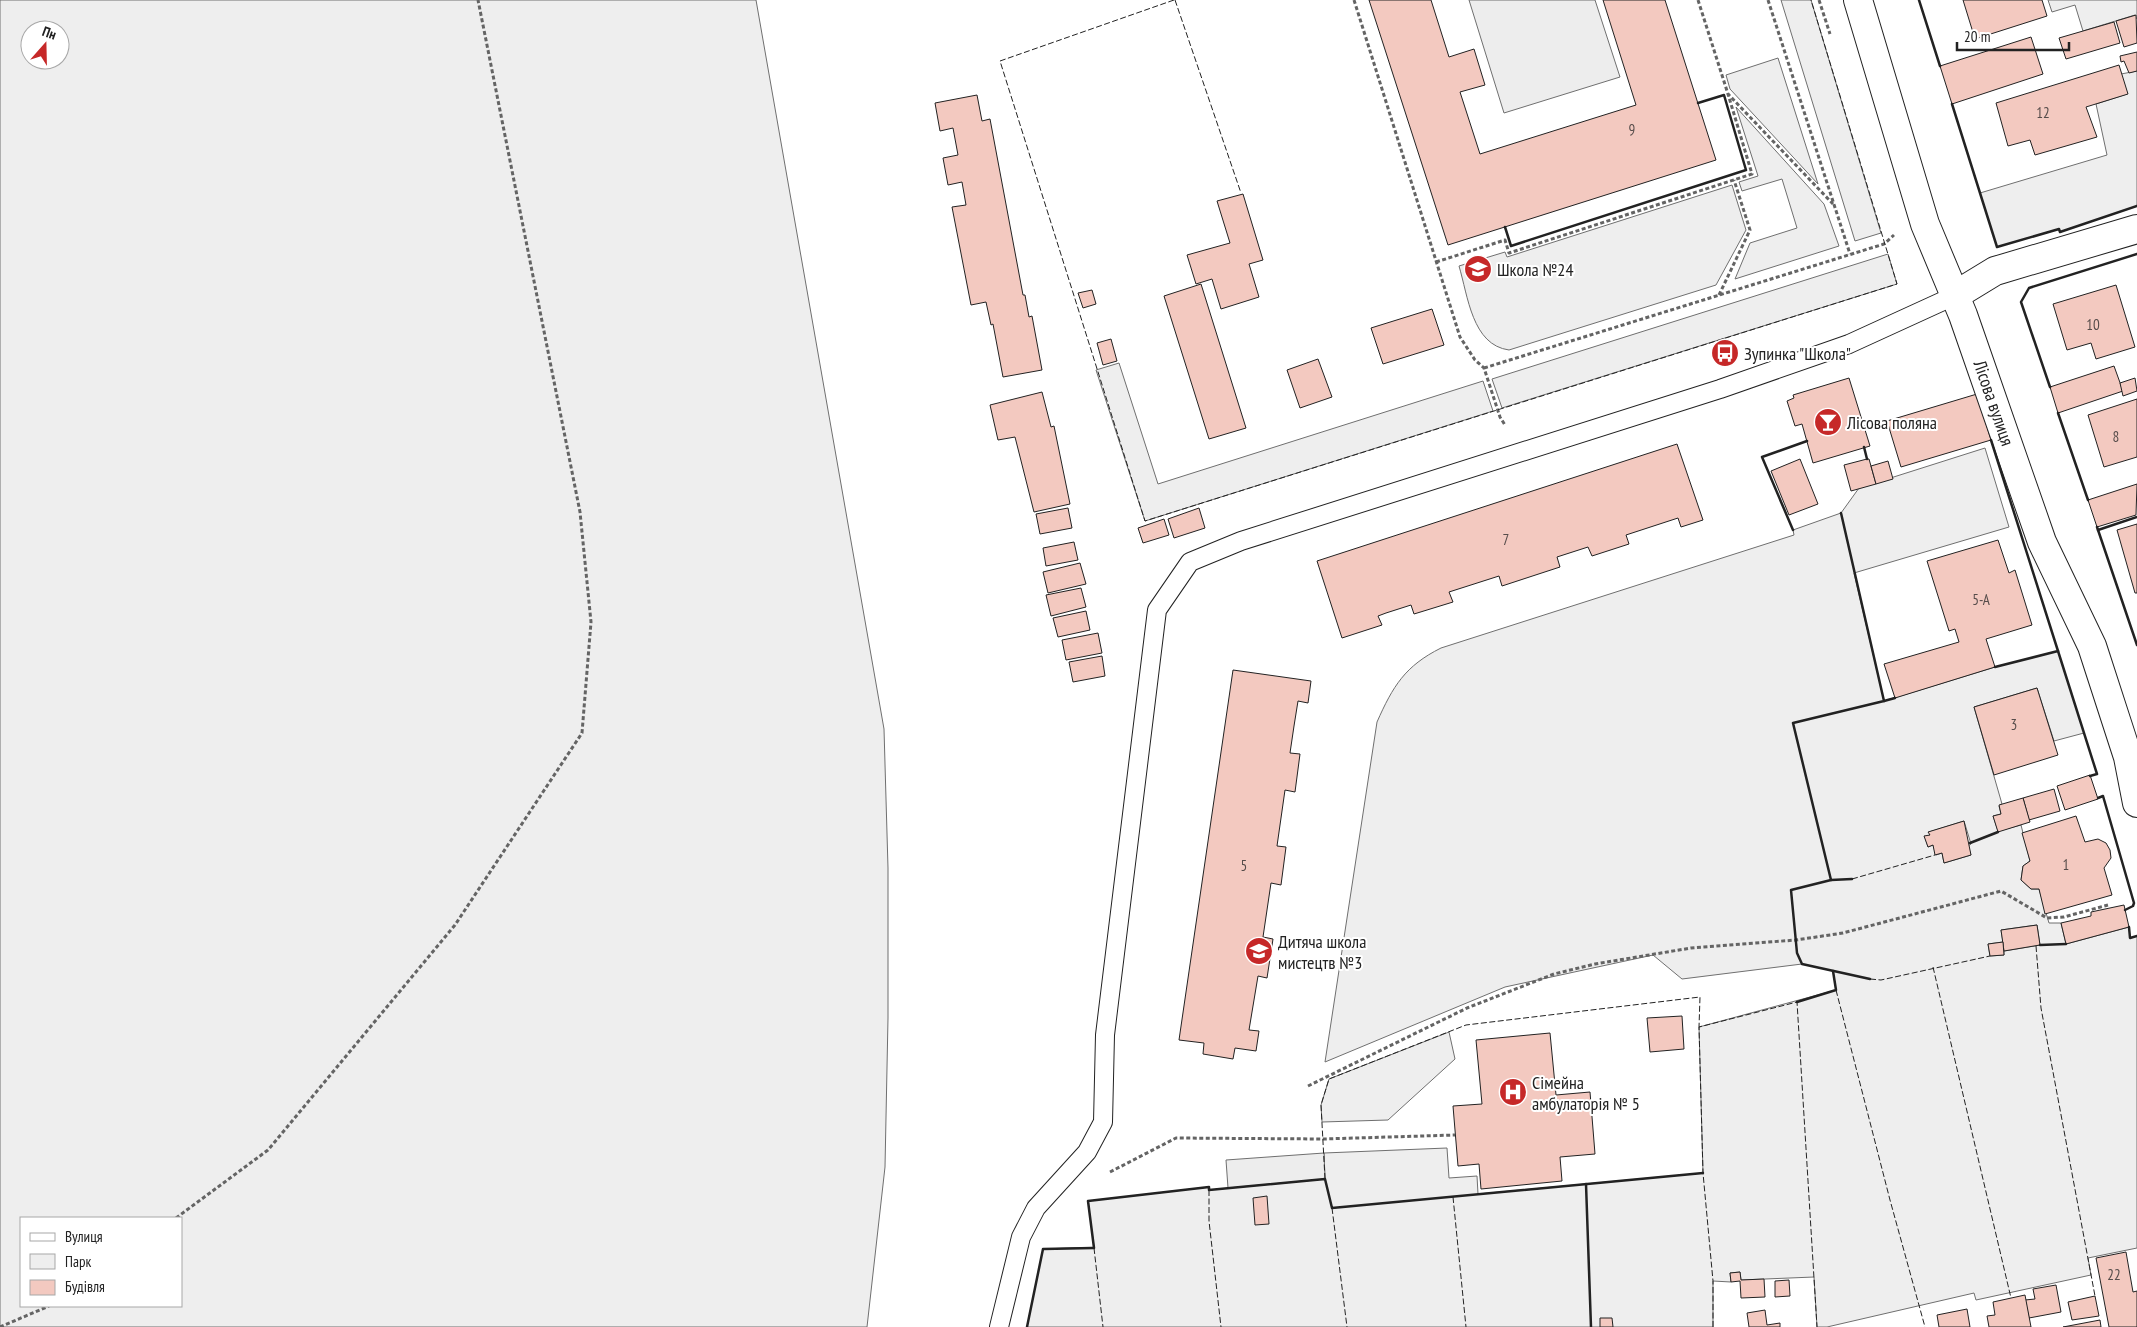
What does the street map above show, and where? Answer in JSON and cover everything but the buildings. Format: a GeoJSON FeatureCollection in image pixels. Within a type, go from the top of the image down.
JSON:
{"type":"FeatureCollection","features":[{"type":"Feature","properties":{"kind":"street","name":"Лісова вулиця"},"geometry":{"type":"LineString","coordinates":[[1858,0],[1925,224],[1963,315],[2042,542],[2092,646],[2128,757],[2137,803]]}},
{"type":"Feature","properties":{"kind":"street"},"geometry":{"type":"LineString","coordinates":[[1954,296],[1995,271],[2137,229]]}},
{"type":"Feature","properties":{"kind":"lane"},"geometry":{"type":"LineString","coordinates":[[999,1327],[1020,1237],[1036,1208],[1087,1152],[1103,1122],[1105,1034],[1157,610],[1190,562],[1241,541],[1720,389],[1849,344],[1906,320],[1954,296]]}},
{"type":"Feature","properties":{"kind":"path"},"geometry":{"type":"LineString","coordinates":[[177,1217],[268,1150],[455,925],[582,733],[591,622],[580,512],[478,0]]}},
{"type":"Feature","properties":{"kind":"path"},"geometry":{"type":"LineString","coordinates":[[1354,0],[1460,337],[1475,360],[1484,368],[1500,417],[1505,425]]}},
{"type":"Feature","properties":{"kind":"path"},"geometry":{"type":"LineString","coordinates":[[1436,262],[1505,240],[1509,253],[1752,174],[1698,0]]}},
{"type":"Feature","properties":{"kind":"path"},"geometry":{"type":"LineString","coordinates":[[1768,0],[1850,254]]}},
{"type":"Feature","properties":{"kind":"path"},"geometry":{"type":"LineString","coordinates":[[1820,0],[1832,37]]}},
{"type":"Feature","properties":{"kind":"path"},"geometry":{"type":"LineString","coordinates":[[1728,94],[1834,204]]}},
{"type":"Feature","properties":{"kind":"path"},"geometry":{"type":"LineString","coordinates":[[1719,295],[1750,230],[1734,180]]}},
{"type":"Feature","properties":{"kind":"path"},"geometry":{"type":"LineString","coordinates":[[1484,368],[1884,244],[1894,234]]}},
{"type":"Feature","properties":{"kind":"path"},"geometry":{"type":"LineString","coordinates":[[1308,1086],[1467,1008],[1554,974],[1595,964],[1691,948],[1796,940],[1843,933],[2001,891],[2047,918],[2064,917],[2108,904]]}},
{"type":"Feature","properties":{"kind":"path"},"geometry":{"type":"LineString","coordinates":[[1104,1176],[1176,1138],[1323,1139],[1455,1135]]}},
{"type":"Feature","properties":{"kind":"path"},"geometry":{"type":"LineString","coordinates":[[0,1327],[47,1307]]}},
{"type":"Feature","properties":{"kind":"green space"},"geometry":{"type":"Polygon","coordinates":[[[0,0],[756,0],[884,729],[888,868],[888,1018],[885,1167],[867,1327],[0,1327],[0,0]]]}},
{"type":"Feature","properties":{"kind":"green space"},"geometry":{"type":"Polygon","coordinates":[[[1781,0],[1811,0],[1881,233],[1855,241],[1781,0]]]}},
{"type":"Feature","properties":{"kind":"green space"},"geometry":{"type":"Polygon","coordinates":[[[2048,0],[2137,0],[2137,19],[2135,15],[2083,31],[2075,5],[2052,12],[2048,0]]]}},
{"type":"Feature","properties":{"kind":"green space"},"geometry":{"type":"Polygon","coordinates":[[[1778,58],[1818,184],[1730,89],[1726,75],[1778,58]]]}},
{"type":"Feature","properties":{"kind":"green space"},"geometry":{"type":"Polygon","coordinates":[[[2137,71],[2137,206],[2060,232],[2059,229],[1997,247],[1980,193],[2107,155],[2096,104],[2127,94],[2121,74],[2137,71]]]}},
{"type":"Feature","properties":{"kind":"green space"},"geometry":{"type":"Polygon","coordinates":[[[1736,107],[1824,204],[1839,246],[1735,279],[1750,243],[1797,228],[1782,179],[1742,191],[1739,182],[1758,176],[1736,107]]]}},
{"type":"Feature","properties":{"kind":"green space"},"geometry":{"type":"Polygon","coordinates":[[[1732,185],[1746,230],[1716,285],[1509,350],[1497,346],[1487,339],[1479,329],[1469,304],[1459,266],[1505,252],[1507,257],[1732,185]]]}},
{"type":"Feature","properties":{"kind":"green space"},"geometry":{"type":"Polygon","coordinates":[[[1888,254],[1897,284],[1502,408],[1492,379],[1888,254]]]}},
{"type":"Feature","properties":{"kind":"green space"},"geometry":{"type":"Polygon","coordinates":[[[1119,363],[1158,484],[1483,381],[1493,411],[1145,521],[1096,370],[1119,363]]]}},
{"type":"Feature","properties":{"kind":"green space"},"geometry":{"type":"Polygon","coordinates":[[[1985,448],[2009,527],[1854,573],[1884,701],[1995,667],[2058,651],[2084,733],[2054,741],[2037,688],[1974,707],[2002,804],[1999,806],[2001,814],[1993,816],[1998,831],[2021,825],[2030,861],[2023,866],[2021,880],[2031,889],[2039,889],[2049,923],[2061,923],[2066,944],[2129,927],[2130,938],[2137,936],[2137,1248],[2088,1258],[2091,1275],[1976,1300],[1974,1293],[1827,1327],[1817,1327],[1814,1277],[1741,1280],[1740,1272],[1730,1273],[1731,1282],[1713,1281],[1713,1327],[1027,1327],[1043,1249],[1094,1247],[1088,1201],[1209,1187],[1209,1190],[1325,1179],[1324,1153],[1447,1148],[1449,1178],[1477,1176],[1478,1194],[1703,1173],[1699,1027],[1836,990],[1833,971],[1802,964],[1682,979],[1653,955],[1505,987],[1325,1062],[1377,722],[1402,678],[1418,662],[1441,648],[1794,535],[1793,530],[1841,513],[1859,488],[1985,448]],[[1964,821],[1929,832],[1930,835],[1925,837],[1928,847],[1933,845],[1936,855],[1942,853],[1944,863],[1971,855],[1968,846],[1971,844],[1964,821]],[[2037,925],[2001,930],[2003,942],[1988,944],[1990,956],[2004,955],[2004,951],[2040,945],[2037,925]]]}},
{"type":"Feature","properties":{"kind":"green space"},"geometry":{"type":"Polygon","coordinates":[[[1449,1032],[1455,1059],[1388,1120],[1322,1122],[1321,1105],[1329,1079],[1449,1032]]]}},
{"type":"Feature","properties":{"kind":"shaded area"},"geometry":{"type":"Polygon","coordinates":[[[1469,0],[1595,0],[1620,77],[1504,113],[1469,0]]]}},
{"type":"Feature","properties":{"kind":"shaded area"},"geometry":{"type":"Polygon","coordinates":[[[1324,1153],[1325,1179],[1228,1188],[1226,1160],[1324,1153]]]}},
{"type":"Feature","properties":{"kind":"fence"},"geometry":{"type":"LineString","coordinates":[[1174,0],[1000,61],[1145,521],[1897,284],[1811,0]]}},
{"type":"Feature","properties":{"kind":"fence"},"geometry":{"type":"LineString","coordinates":[[1175,0],[1241,193]]}},
{"type":"Feature","properties":{"kind":"fence"},"geometry":{"type":"LineString","coordinates":[[1852,879],[1935,855]]}},
{"type":"Feature","properties":{"kind":"fence"},"geometry":{"type":"LineString","coordinates":[[2036,946],[2041,1008],[2095,1296]]}},
{"type":"Feature","properties":{"kind":"fence"},"geometry":{"type":"LineString","coordinates":[[1870,979],[1881,980],[1990,956]]}},
{"type":"Feature","properties":{"kind":"fence"},"geometry":{"type":"LineString","coordinates":[[1933,967],[2011,1298]]}},
{"type":"Feature","properties":{"kind":"fence"},"geometry":{"type":"LineString","coordinates":[[1836,990],[1925,1327]]}},
{"type":"Feature","properties":{"kind":"fence"},"geometry":{"type":"LineString","coordinates":[[1325,1179],[1321,1105],[1329,1079],[1466,1025],[1700,997],[1699,1027]]}},
{"type":"Feature","properties":{"kind":"fence"},"geometry":{"type":"LineString","coordinates":[[1713,1327],[1713,1281],[1703,1173],[1699,1027],[1797,1002],[1817,1327]]}},
{"type":"Feature","properties":{"kind":"fence"},"geometry":{"type":"LineString","coordinates":[[1209,1190],[1209,1221],[1221,1327]]}},
{"type":"Feature","properties":{"kind":"fence"},"geometry":{"type":"LineString","coordinates":[[1453,1197],[1466,1327]]}},
{"type":"Feature","properties":{"kind":"fence"},"geometry":{"type":"LineString","coordinates":[[1332,1208],[1347,1327]]}},
{"type":"Feature","properties":{"kind":"fence"},"geometry":{"type":"LineString","coordinates":[[1094,1248],[1103,1327]]}},
{"type":"Feature","properties":{"kind":"wall"},"geometry":{"type":"LineString","coordinates":[[1919,0],[1940,66]]}},
{"type":"Feature","properties":{"kind":"wall"},"geometry":{"type":"LineString","coordinates":[[1505,227],[1511,246],[1746,170],[1724,95],[1698,103]]}},
{"type":"Feature","properties":{"kind":"wall"},"geometry":{"type":"LineString","coordinates":[[1952,104],[1997,247],[2059,229],[2060,232],[2137,206]]}},
{"type":"Feature","properties":{"kind":"wall"},"geometry":{"type":"LineString","coordinates":[[2050,387],[2021,302],[2029,288],[2137,254]]}},
{"type":"Feature","properties":{"kind":"wall"},"geometry":{"type":"LineString","coordinates":[[2058,413],[2088,500]]}},
{"type":"Feature","properties":{"kind":"wall"},"geometry":{"type":"LineString","coordinates":[[1864,427],[1887,421]]}},
{"type":"Feature","properties":{"kind":"wall"},"geometry":{"type":"LineString","coordinates":[[1991,440],[2058,651],[1995,667]]}},
{"type":"Feature","properties":{"kind":"wall"},"geometry":{"type":"LineString","coordinates":[[1793,530],[1762,457],[1807,441]]}},
{"type":"Feature","properties":{"kind":"wall"},"geometry":{"type":"LineString","coordinates":[[1864,447],[1867,459]]}},
{"type":"Feature","properties":{"kind":"wall"},"geometry":{"type":"LineString","coordinates":[[1831,880],[1793,723],[1884,701],[1841,513]]}},
{"type":"Feature","properties":{"kind":"wall"},"geometry":{"type":"LineString","coordinates":[[2098,530],[2137,517]]}},
{"type":"Feature","properties":{"kind":"wall"},"geometry":{"type":"LineString","coordinates":[[2097,527],[2137,645]]}},
{"type":"Feature","properties":{"kind":"wall"},"geometry":{"type":"LineString","coordinates":[[2058,651],[2097,774],[2090,776]]}},
{"type":"Feature","properties":{"kind":"wall"},"geometry":{"type":"LineString","coordinates":[[1884,701],[1895,698]]}},
{"type":"Feature","properties":{"kind":"wall"},"geometry":{"type":"LineString","coordinates":[[2098,798],[2103,796],[2134,903],[2133,906],[2125,910]]}},
{"type":"Feature","properties":{"kind":"wall"},"geometry":{"type":"LineString","coordinates":[[1970,843],[1998,832]]}},
{"type":"Feature","properties":{"kind":"wall"},"geometry":{"type":"LineString","coordinates":[[1852,879],[1831,880],[1791,890],[1797,953],[1802,964],[1870,979]]}},
{"type":"Feature","properties":{"kind":"wall"},"geometry":{"type":"LineString","coordinates":[[2129,927],[2130,938],[2137,936]]}},
{"type":"Feature","properties":{"kind":"wall"},"geometry":{"type":"LineString","coordinates":[[2040,945],[2066,944]]}},
{"type":"Feature","properties":{"kind":"wall"},"geometry":{"type":"LineString","coordinates":[[1797,1002],[1836,990],[1833,971]]}},
{"type":"Feature","properties":{"kind":"wall"},"geometry":{"type":"LineString","coordinates":[[1027,1327],[1043,1249],[1094,1248],[1088,1201],[1209,1187],[1209,1190],[1325,1179],[1332,1208],[1703,1173]]}},
{"type":"Feature","properties":{"kind":"wall"},"geometry":{"type":"LineString","coordinates":[[1586,1184],[1591,1327]]}},
{"type":"Feature","properties":{"kind":"place","name":"Школа №24"},"geometry":{"type":"Point","coordinates":[1478,269]}},
{"type":"Feature","properties":{"kind":"place","name":"Зупинка \"Школа\""},"geometry":{"type":"Point","coordinates":[1725,353]}},
{"type":"Feature","properties":{"kind":"place","name":"Лісова поляна"},"geometry":{"type":"Point","coordinates":[1828,422]}},
{"type":"Feature","properties":{"kind":"place","name":"Дитяча школа мистецтв №3"},"geometry":{"type":"Point","coordinates":[1259,951]}},
{"type":"Feature","properties":{"kind":"place","name":"Сімейна амбулаторія № 5"},"geometry":{"type":"Point","coordinates":[1513,1092]}}]}
